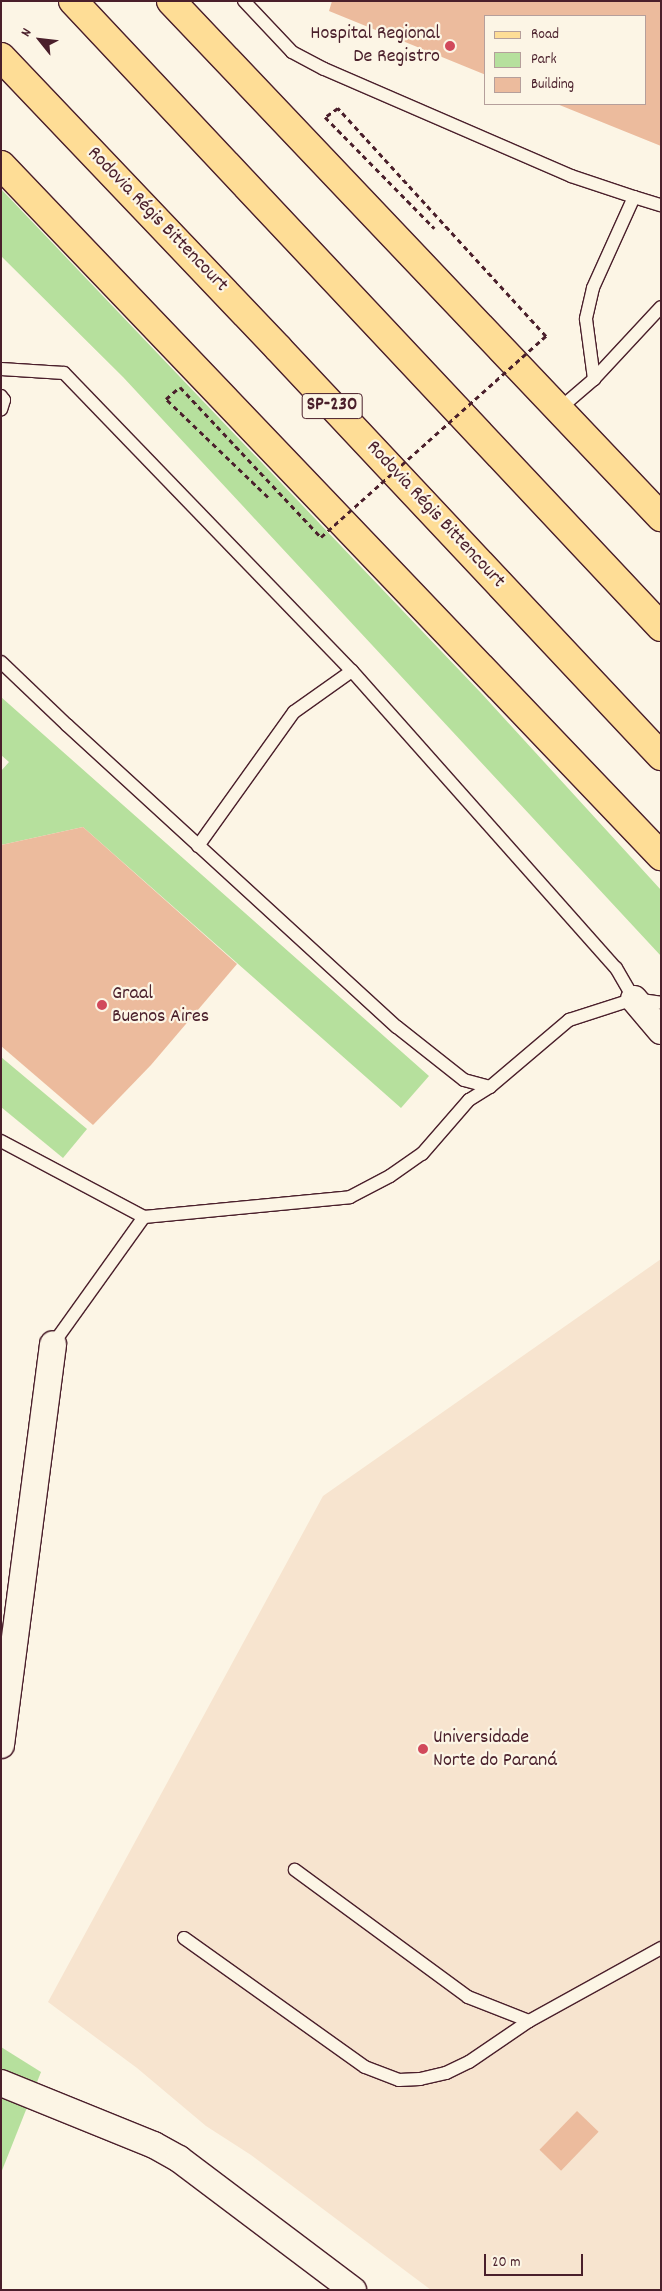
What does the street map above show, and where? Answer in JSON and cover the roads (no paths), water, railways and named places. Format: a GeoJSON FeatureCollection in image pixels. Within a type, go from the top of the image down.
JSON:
{"type":"FeatureCollection","features":[{"type":"Feature","properties":{"kind":"main road"},"geometry":{"type":"LineString","coordinates":[[73,1],[661,627]]}},
{"type":"Feature","properties":{"kind":"main road"},"geometry":{"type":"LineString","coordinates":[[171,1],[661,517]]}},
{"type":"Feature","properties":{"kind":"main road","name":"Rodovia Régis Bittencourt"},"geometry":{"type":"LineString","coordinates":[[1,57],[292,363],[661,756]]}},
{"type":"Feature","properties":{"kind":"main road"},"geometry":{"type":"LineString","coordinates":[[1,165],[661,856]]}},
{"type":"Feature","properties":{"kind":"street"},"geometry":{"type":"LineString","coordinates":[[634,999],[661,1031]]}},
{"type":"Feature","properties":{"kind":"street"},"geometry":{"type":"LineString","coordinates":[[1,1745],[53,1344]]}},
{"type":"Feature","properties":{"kind":"street"},"geometry":{"type":"LineString","coordinates":[[1,2083],[130,2135],[179,2159],[354,2290]]}},
{"type":"Feature","properties":{"kind":"lane"},"geometry":{"type":"LineString","coordinates":[[244,1],[292,52],[324,69],[571,176],[661,206]]}},
{"type":"Feature","properties":{"kind":"lane"},"geometry":{"type":"LineString","coordinates":[[594,379],[586,319],[592,288],[634,197]]}},
{"type":"Feature","properties":{"kind":"lane"},"geometry":{"type":"LineString","coordinates":[[558,410],[594,379],[661,307]]}},
{"type":"Feature","properties":{"kind":"lane"},"geometry":{"type":"LineString","coordinates":[[1,369],[64,373],[352,671],[616,968],[634,999]]}},
{"type":"Feature","properties":{"kind":"lane"},"geometry":{"type":"LineString","coordinates":[[1,396],[4,400],[1,410]]}},
{"type":"Feature","properties":{"kind":"lane"},"geometry":{"type":"LineString","coordinates":[[1,662],[198,846],[441,1064],[464,1080],[490,1087]]}},
{"type":"Feature","properties":{"kind":"lane"},"geometry":{"type":"LineString","coordinates":[[198,846],[294,712],[352,671]]}},
{"type":"Feature","properties":{"kind":"lane"},"geometry":{"type":"LineString","coordinates":[[1,1141],[144,1217],[350,1196],[390,1176],[422,1154],[469,1100],[490,1087],[569,1020],[634,999],[661,1003]]}},
{"type":"Feature","properties":{"kind":"lane"},"geometry":{"type":"LineString","coordinates":[[53,1344],[144,1217]]}},
{"type":"Feature","properties":{"kind":"lane"},"geometry":{"type":"LineString","coordinates":[[295,1870],[468,1997],[529,2021]]}},
{"type":"Feature","properties":{"kind":"lane"},"geometry":{"type":"LineString","coordinates":[[184,1938],[365,2067],[399,2080],[420,2079],[446,2073],[469,2062],[529,2021],[661,1948]]}},
{"type":"Feature","properties":{"kind":"place","name":"Hospital Regional De Registro"},"geometry":{"type":"Point","coordinates":[450,46]}},
{"type":"Feature","properties":{"kind":"place","name":"Graal Buenos Aires"},"geometry":{"type":"Point","coordinates":[102,1005]}},
{"type":"Feature","properties":{"kind":"place","name":"Universidade Norte do Paraná"},"geometry":{"type":"Point","coordinates":[423,1749]}}]}
